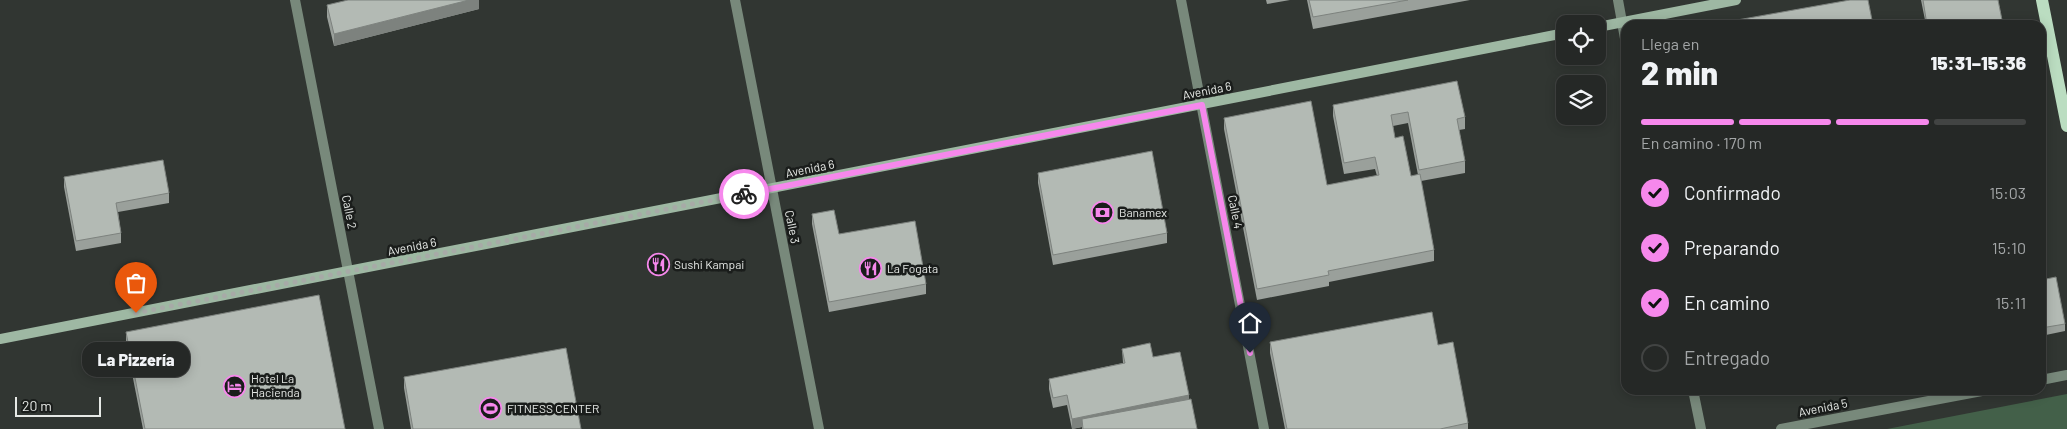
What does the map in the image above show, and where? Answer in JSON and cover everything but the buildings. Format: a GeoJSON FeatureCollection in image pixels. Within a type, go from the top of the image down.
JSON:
{"type":"FeatureCollection","features":[{"type":"Feature","properties":{"kind":"main road"},"geometry":{"type":"LineString","coordinates":[[1632,20],[1736,0]]}},
{"type":"Feature","properties":{"kind":"main road"},"geometry":{"type":"LineString","coordinates":[[2042,0],[2046,20]]}},
{"type":"Feature","properties":{"kind":"main road"},"geometry":{"type":"LineString","coordinates":[[2046,20],[2067,126]]}},
{"type":"Feature","properties":{"kind":"main road"},"geometry":{"type":"LineString","coordinates":[[1606,25],[1621,22]]}},
{"type":"Feature","properties":{"kind":"main road","name":"Avenida 6"},"geometry":{"type":"LineString","coordinates":[[0,339],[1556,35]]}},
{"type":"Feature","properties":{"kind":"street","name":"Calle 2"},"geometry":{"type":"LineString","coordinates":[[296,0],[379,429]]}},
{"type":"Feature","properties":{"kind":"street","name":"Calle 3"},"geometry":{"type":"LineString","coordinates":[[735,0],[818,429]]}},
{"type":"Feature","properties":{"kind":"street","name":"Calle 4"},"geometry":{"type":"LineString","coordinates":[[1181,0],[1264,429]]}},
{"type":"Feature","properties":{"kind":"street"},"geometry":{"type":"LineString","coordinates":[[1618,0],[1622,20]]}},
{"type":"Feature","properties":{"kind":"street"},"geometry":{"type":"LineString","coordinates":[[2046,379],[2067,375]]}},
{"type":"Feature","properties":{"kind":"street"},"geometry":{"type":"LineString","coordinates":[[1694,395],[1701,429]]}},
{"type":"Feature","properties":{"kind":"street","name":"Avenida 5"},"geometry":{"type":"LineString","coordinates":[[1781,429],[1961,395]]}},
{"type":"Feature","properties":{"kind":"green space"},"geometry":{"type":"Polygon","coordinates":[[[2067,394],[2067,429],[1887,429],[2067,394]]]}},
{"type":"Feature","properties":{"kind":"way so far"},"geometry":{"type":"LineString","coordinates":[[136,313],[744,194]]}},
{"type":"Feature","properties":{"kind":"place","name":"Banamex"},"geometry":{"type":"Point","coordinates":[1103,213]}},
{"type":"Feature","properties":{"kind":"place","name":"Sushi Kampai"},"geometry":{"type":"Point","coordinates":[658,265]}},
{"type":"Feature","properties":{"kind":"place","name":"La Fogata"},"geometry":{"type":"Point","coordinates":[871,269]}},
{"type":"Feature","properties":{"kind":"place","name":"La Pizzería"},"geometry":{"type":"Point","coordinates":[136,313]}},
{"type":"Feature","properties":{"kind":"place","name":"Hotel La Hacienda"},"geometry":{"type":"Point","coordinates":[235,386]}},
{"type":"Feature","properties":{"kind":"place","name":"FITNESS CENTER"},"geometry":{"type":"Point","coordinates":[491,409]}},
{"type":"Feature","properties":{"kind":"route"},"geometry":{"type":"LineString","coordinates":[[744,194],[1202,105],[1250,353]]}}]}
